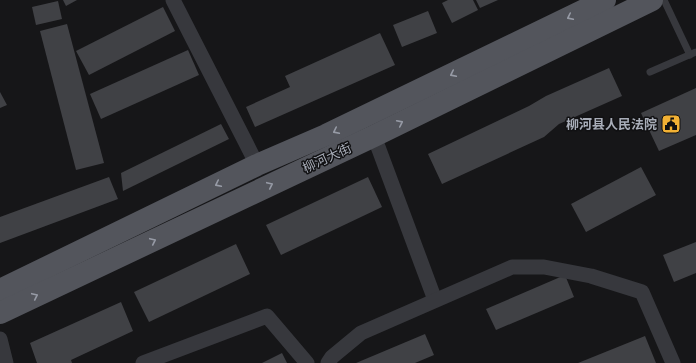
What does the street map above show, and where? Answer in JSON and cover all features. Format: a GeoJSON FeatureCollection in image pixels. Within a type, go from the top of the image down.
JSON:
{"type":"FeatureCollection","features":[{"type":"Feature","properties":{"kind":"main road","name":"柳河大街"},"geometry":{"type":"LineString","coordinates":[[0,290],[605,0]]}},
{"type":"Feature","properties":{"kind":"main road","name":"柳河大街"},"geometry":{"type":"LineString","coordinates":[[0,313],[374,136],[652,0]]}},
{"type":"Feature","properties":{"kind":"street"},"geometry":{"type":"LineString","coordinates":[[173,0],[246,143],[256,166]]}},
{"type":"Feature","properties":{"kind":"street"},"geometry":{"type":"LineString","coordinates":[[374,136],[435,300]]}},
{"type":"Feature","properties":{"kind":"street"},"geometry":{"type":"LineString","coordinates":[[328,363],[332,357],[361,334],[512,266],[544,267],[591,276],[642,292],[673,363]]}},
{"type":"Feature","properties":{"kind":"street"},"geometry":{"type":"LineString","coordinates":[[143,363],[266,316],[307,363]]}},
{"type":"Feature","properties":{"kind":"street"},"geometry":{"type":"LineString","coordinates":[[0,339],[6,363]]}},
{"type":"Feature","properties":{"kind":"lane"},"geometry":{"type":"LineString","coordinates":[[650,72],[693,54],[664,0]]}},
{"type":"Feature","properties":{"kind":"building"},"geometry":{"type":"Polygon","coordinates":[[[63,0],[77,0],[66,6],[63,0]]]}},
{"type":"Feature","properties":{"kind":"building"},"geometry":{"type":"Polygon","coordinates":[[[448,0],[473,0],[478,10],[452,23],[442,3],[448,0]]]}},
{"type":"Feature","properties":{"kind":"building"},"geometry":{"type":"Polygon","coordinates":[[[476,0],[498,0],[480,8],[476,0]]]}},
{"type":"Feature","properties":{"kind":"building"},"geometry":{"type":"Polygon","coordinates":[[[58,1],[62,19],[36,25],[32,7],[58,1]]]}},
{"type":"Feature","properties":{"kind":"building"},"geometry":{"type":"Polygon","coordinates":[[[163,7],[175,31],[89,75],[76,51],[163,7]]]}},
{"type":"Feature","properties":{"kind":"building"},"geometry":{"type":"Polygon","coordinates":[[[428,11],[437,33],[402,47],[393,25],[428,11]]]}},
{"type":"Feature","properties":{"kind":"building"},"geometry":{"type":"Polygon","coordinates":[[[67,24],[104,163],[76,170],[40,31],[67,24]]]}},
{"type":"Feature","properties":{"kind":"building"},"geometry":{"type":"Polygon","coordinates":[[[380,33],[395,65],[255,127],[246,107],[290,87],[285,76],[380,33]]]}},
{"type":"Feature","properties":{"kind":"building"},"geometry":{"type":"Polygon","coordinates":[[[188,50],[199,75],[101,119],[90,94],[188,50]]]}},
{"type":"Feature","properties":{"kind":"building"},"geometry":{"type":"Polygon","coordinates":[[[609,68],[622,96],[559,124],[544,137],[442,184],[428,154],[529,106],[546,96],[609,68]]]}},
{"type":"Feature","properties":{"kind":"building","name":"柳河县人民法院"},"geometry":{"type":"Polygon","coordinates":[[[696,88],[696,135],[659,151],[641,113],[696,88]]]}},
{"type":"Feature","properties":{"kind":"building"},"geometry":{"type":"Polygon","coordinates":[[[0,92],[7,105],[0,108],[0,92]]]}},
{"type":"Feature","properties":{"kind":"building"},"geometry":{"type":"Polygon","coordinates":[[[221,124],[229,139],[123,191],[121,173],[221,124]]]}},
{"type":"Feature","properties":{"kind":"building"},"geometry":{"type":"Polygon","coordinates":[[[641,167],[656,195],[586,232],[571,204],[641,167]]]}},
{"type":"Feature","properties":{"kind":"building"},"geometry":{"type":"Polygon","coordinates":[[[109,177],[118,199],[0,243],[0,217],[109,177]]]}},
{"type":"Feature","properties":{"kind":"building"},"geometry":{"type":"Polygon","coordinates":[[[368,177],[382,207],[281,255],[266,225],[368,177]]]}},
{"type":"Feature","properties":{"kind":"building"},"geometry":{"type":"Polygon","coordinates":[[[696,242],[696,273],[674,282],[663,255],[696,242]]]}},
{"type":"Feature","properties":{"kind":"building"},"geometry":{"type":"Polygon","coordinates":[[[236,244],[250,274],[149,322],[134,292],[236,244]]]}},
{"type":"Feature","properties":{"kind":"building"},"geometry":{"type":"Polygon","coordinates":[[[565,275],[574,297],[496,330],[486,309],[565,275]]]}},
{"type":"Feature","properties":{"kind":"building"},"geometry":{"type":"Polygon","coordinates":[[[121,302],[133,331],[71,360],[72,363],[37,363],[30,343],[121,302]]]}},
{"type":"Feature","properties":{"kind":"building"},"geometry":{"type":"Polygon","coordinates":[[[425,334],[434,355],[415,363],[356,363],[425,334]]]}},
{"type":"Feature","properties":{"kind":"building"},"geometry":{"type":"Polygon","coordinates":[[[645,336],[656,363],[578,363],[645,336]]]}},
{"type":"Feature","properties":{"kind":"building"},"geometry":{"type":"Polygon","coordinates":[[[282,353],[287,363],[262,363],[282,353]]]}},
{"type":"Feature","properties":{"kind":"place","name":"柳河县人民法院"},"geometry":{"type":"Point","coordinates":[671,124]}}]}
